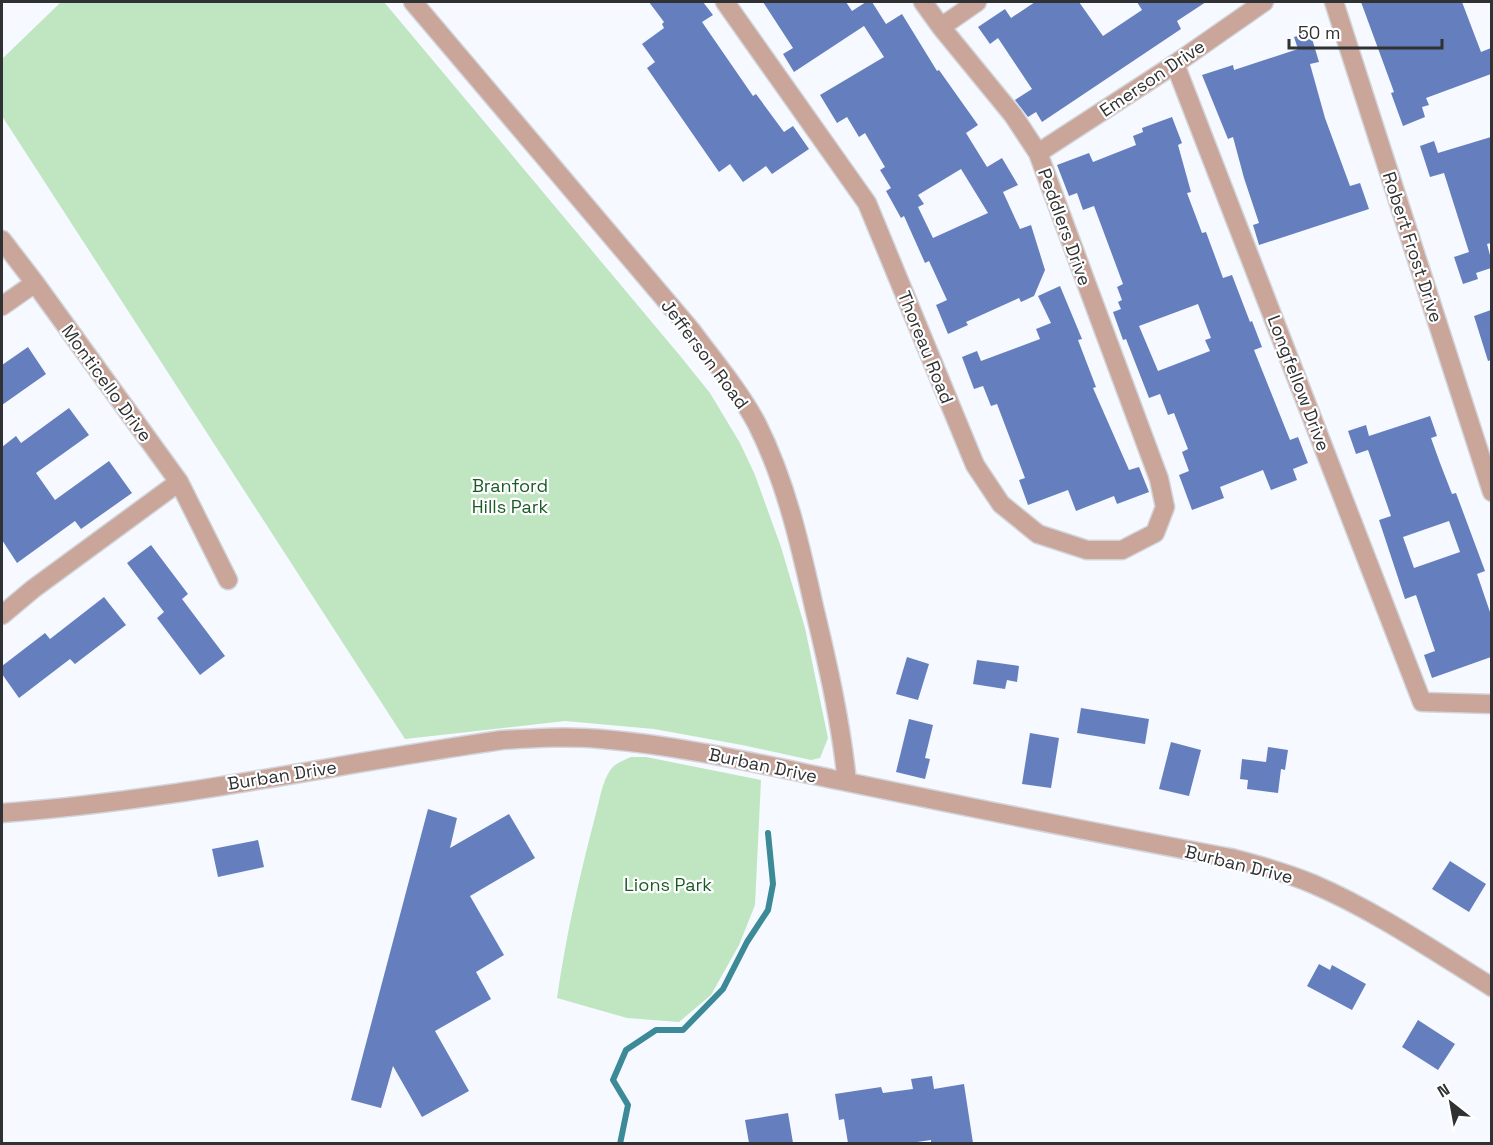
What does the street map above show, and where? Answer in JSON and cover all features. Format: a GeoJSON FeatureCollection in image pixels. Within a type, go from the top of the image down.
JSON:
{"type":"FeatureCollection","features":[{"type":"Feature","properties":{"kind":"street","name":"Jefferson Road"},"geometry":{"type":"LineString","coordinates":[[413,2],[691,330],[756,422],[776,467],[796,528],[837,711],[847,782]]}},
{"type":"Feature","properties":{"kind":"street","name":"Thoreau Road"},"geometry":{"type":"LineString","coordinates":[[725,2],[867,203],[975,465],[1000,504],[1038,534],[1087,550],[1122,550],[1155,533],[1165,507],[1159,479]]}},
{"type":"Feature","properties":{"kind":"street","name":"Peddlers Drive"},"geometry":{"type":"LineString","coordinates":[[923,2],[1013,115],[1038,153],[1159,479]]}},
{"type":"Feature","properties":{"kind":"street"},"geometry":{"type":"LineString","coordinates":[[941,27],[977,2]]}},
{"type":"Feature","properties":{"kind":"street","name":"Emerson Drive"},"geometry":{"type":"LineString","coordinates":[[1038,153],[1175,64],[1264,2]]}},
{"type":"Feature","properties":{"kind":"street","name":"Robert Frost Drive"},"geometry":{"type":"LineString","coordinates":[[1334,2],[1491,492]]}},
{"type":"Feature","properties":{"kind":"street","name":"Longfellow Drive"},"geometry":{"type":"LineString","coordinates":[[1175,64],[1422,702],[1491,704]]}},
{"type":"Feature","properties":{"kind":"street","name":"Monticello Drive"},"geometry":{"type":"LineString","coordinates":[[2,240],[179,482],[228,580]]}},
{"type":"Feature","properties":{"kind":"street"},"geometry":{"type":"LineString","coordinates":[[2,306],[35,284]]}},
{"type":"Feature","properties":{"kind":"street"},"geometry":{"type":"LineString","coordinates":[[2,615],[33,589],[179,482]]}},
{"type":"Feature","properties":{"kind":"street","name":"Burban Drive"},"geometry":{"type":"LineString","coordinates":[[2,813],[126,800],[502,740],[551,737],[599,739],[670,747],[710,753],[1231,858],[1272,869],[1353,903],[1491,987]]}},
{"type":"Feature","properties":{"kind":"green space","name":"Branford Hills Park"},"geometry":{"type":"Polygon","coordinates":[[[61,2],[384,2],[681,357],[710,393],[740,443],[755,475],[781,547],[805,628],[828,738],[820,758],[811,760],[654,729],[565,721],[405,739],[2,116],[2,59],[61,2]]]}},
{"type":"Feature","properties":{"kind":"green space","name":"Lions Park"},"geometry":{"type":"Polygon","coordinates":[[[631,757],[646,757],[761,780],[755,905],[739,945],[711,995],[679,1022],[627,1018],[557,998],[573,907],[603,786],[613,767],[631,757]]]}},
{"type":"Feature","properties":{"kind":"building"},"geometry":{"type":"Polygon","coordinates":[[[649,2],[703,2],[713,15],[702,22],[753,96],[756,94],[784,132],[793,126],[809,149],[772,174],[766,166],[743,182],[730,164],[719,172],[647,68],[655,62],[642,44],[664,28],[662,24],[664,22],[649,2]]]}},
{"type":"Feature","properties":{"kind":"building"},"geometry":{"type":"Polygon","coordinates":[[[763,2],[846,2],[852,11],[866,2],[872,2],[886,24],[902,14],[937,71],[939,70],[978,125],[966,133],[987,167],[1002,158],[1018,185],[1003,192],[1020,229],[1031,225],[1045,270],[1034,296],[1021,302],[1019,298],[966,322],[968,325],[948,334],[936,305],[947,300],[929,261],[925,263],[904,216],[901,218],[886,191],[891,188],[880,170],[885,167],[865,133],[859,137],[847,117],[837,123],[820,95],[884,57],[864,26],[794,72],[783,54],[793,48],[763,2]],[[961,169],[918,195],[924,204],[918,207],[933,238],[988,213],[961,169]]]}},
{"type":"Feature","properties":{"kind":"building"},"geometry":{"type":"Polygon","coordinates":[[[1035,2],[1079,2],[1103,36],[1142,10],[1137,2],[1206,2],[1177,21],[1181,29],[1042,122],[1036,112],[1028,117],[1015,100],[1032,89],[998,38],[990,44],[978,27],[1005,9],[1011,18],[1035,2]]]}},
{"type":"Feature","properties":{"kind":"building"},"geometry":{"type":"Polygon","coordinates":[[[1361,2],[1462,2],[1481,52],[1491,48],[1491,74],[1426,98],[1429,105],[1422,107],[1425,117],[1403,126],[1391,93],[1394,92],[1361,2]]]}},
{"type":"Feature","properties":{"kind":"building"},"geometry":{"type":"Polygon","coordinates":[[[1310,32],[1319,62],[1310,64],[1325,118],[1350,186],[1360,183],[1369,209],[1259,245],[1253,225],[1259,223],[1233,137],[1228,139],[1202,75],[1233,65],[1234,70],[1298,49],[1294,37],[1310,32]]]}},
{"type":"Feature","properties":{"kind":"building"},"geometry":{"type":"Polygon","coordinates":[[[1172,117],[1182,143],[1178,145],[1191,192],[1187,193],[1202,233],[1206,232],[1223,278],[1232,275],[1262,347],[1254,350],[1290,440],[1298,437],[1308,463],[1293,469],[1297,480],[1271,490],[1263,470],[1220,487],[1224,498],[1192,510],[1179,475],[1189,471],[1182,452],[1188,449],[1174,413],[1168,415],[1160,394],[1149,398],[1126,339],[1123,340],[1113,312],[1121,309],[1118,302],[1122,300],[1117,287],[1123,284],[1094,206],[1083,210],[1077,193],[1069,196],[1057,165],[1089,153],[1093,162],[1136,145],[1133,136],[1143,132],[1142,128],[1172,117]],[[1198,304],[1139,326],[1158,371],[1210,351],[1205,340],[1211,338],[1198,304]]]}},
{"type":"Feature","properties":{"kind":"building"},"geometry":{"type":"Polygon","coordinates":[[[1491,137],[1491,243],[1487,244],[1491,268],[1476,273],[1478,279],[1463,284],[1454,257],[1469,252],[1444,173],[1430,177],[1420,146],[1434,141],[1438,153],[1491,137]]]}},
{"type":"Feature","properties":{"kind":"building"},"geometry":{"type":"Polygon","coordinates":[[[1060,286],[1082,339],[1078,340],[1096,387],[1093,388],[1129,470],[1139,467],[1149,492],[1117,504],[1114,496],[1076,511],[1068,490],[1028,505],[1019,480],[1025,478],[997,404],[991,406],[983,386],[974,389],[962,357],[977,351],[981,361],[1040,339],[1036,329],[1051,323],[1038,296],[1060,286]]]}},
{"type":"Feature","properties":{"kind":"building"},"geometry":{"type":"Polygon","coordinates":[[[1491,310],[1491,360],[1488,361],[1474,316],[1491,310]]]}},
{"type":"Feature","properties":{"kind":"building"},"geometry":{"type":"Polygon","coordinates":[[[28,347],[46,374],[2,405],[2,365],[28,347]]]}},
{"type":"Feature","properties":{"kind":"building"},"geometry":{"type":"Polygon","coordinates":[[[69,408],[89,435],[36,473],[55,500],[109,461],[132,493],[81,529],[75,521],[17,563],[2,540],[2,447],[16,436],[21,443],[69,408]]]}},
{"type":"Feature","properties":{"kind":"building"},"geometry":{"type":"Polygon","coordinates":[[[1430,416],[1437,436],[1431,438],[1452,494],[1456,493],[1485,571],[1477,574],[1491,615],[1491,657],[1432,678],[1424,655],[1435,651],[1416,595],[1405,599],[1379,520],[1391,516],[1368,450],[1356,454],[1348,431],[1366,425],[1369,436],[1430,416]],[[1449,521],[1403,537],[1414,568],[1460,552],[1449,521]]]}},
{"type":"Feature","properties":{"kind":"building"},"geometry":{"type":"Polygon","coordinates":[[[151,545],[188,594],[182,599],[225,656],[200,675],[157,618],[164,612],[127,563],[151,545]]]}},
{"type":"Feature","properties":{"kind":"building"},"geometry":{"type":"Polygon","coordinates":[[[104,597],[126,625],[75,664],[70,659],[19,698],[2,674],[2,666],[45,633],[50,639],[104,597]]]}},
{"type":"Feature","properties":{"kind":"building"},"geometry":{"type":"Polygon","coordinates":[[[907,657],[929,664],[918,700],[896,694],[907,657]]]}},
{"type":"Feature","properties":{"kind":"building"},"geometry":{"type":"Polygon","coordinates":[[[977,660],[1019,666],[1017,682],[1007,680],[1005,689],[973,684],[977,660]]]}},
{"type":"Feature","properties":{"kind":"building"},"geometry":{"type":"Polygon","coordinates":[[[1081,708],[1149,719],[1145,744],[1077,733],[1081,708]]]}},
{"type":"Feature","properties":{"kind":"building"},"geometry":{"type":"Polygon","coordinates":[[[909,719],[933,725],[925,758],[930,759],[925,779],[896,772],[909,719]]]}},
{"type":"Feature","properties":{"kind":"building"},"geometry":{"type":"Polygon","coordinates":[[[1030,733],[1059,738],[1051,788],[1022,784],[1030,733]]]}},
{"type":"Feature","properties":{"kind":"building"},"geometry":{"type":"Polygon","coordinates":[[[1171,742],[1201,750],[1189,796],[1159,789],[1171,742]]]}},
{"type":"Feature","properties":{"kind":"building"},"geometry":{"type":"Polygon","coordinates":[[[1268,747],[1288,750],[1285,770],[1281,769],[1278,793],[1247,789],[1248,780],[1240,779],[1242,759],[1266,762],[1268,747]]]}},
{"type":"Feature","properties":{"kind":"building"},"geometry":{"type":"Polygon","coordinates":[[[428,809],[457,818],[450,848],[509,814],[535,858],[470,896],[504,955],[476,972],[491,999],[435,1031],[469,1091],[422,1117],[393,1066],[381,1108],[351,1100],[428,809]]]}},
{"type":"Feature","properties":{"kind":"building"},"geometry":{"type":"Polygon","coordinates":[[[258,840],[264,867],[218,877],[212,849],[258,840]]]}},
{"type":"Feature","properties":{"kind":"building"},"geometry":{"type":"Polygon","coordinates":[[[1450,861],[1486,884],[1469,912],[1432,889],[1450,861]]]}},
{"type":"Feature","properties":{"kind":"building"},"geometry":{"type":"Polygon","coordinates":[[[1319,964],[1330,970],[1332,965],[1366,984],[1352,1010],[1307,986],[1319,964]]]}},
{"type":"Feature","properties":{"kind":"building"},"geometry":{"type":"Polygon","coordinates":[[[1418,1020],[1455,1044],[1438,1070],[1402,1047],[1418,1020]]]}},
{"type":"Feature","properties":{"kind":"building"},"geometry":{"type":"Polygon","coordinates":[[[932,1076],[934,1089],[964,1084],[973,1143],[931,1143],[931,1140],[910,1143],[848,1143],[844,1119],[839,1120],[835,1094],[881,1087],[883,1093],[913,1089],[911,1079],[932,1076]]]}},
{"type":"Feature","properties":{"kind":"building"},"geometry":{"type":"Polygon","coordinates":[[[788,1113],[793,1143],[749,1143],[745,1120],[788,1113]]]}},
{"type":"Feature","properties":{"kind":"waterway"},"geometry":{"type":"LineString","coordinates":[[620,1144],[628,1105],[613,1080],[626,1050],[656,1030],[683,1030],[723,989],[747,942],[768,910],[773,884],[768,833]]}}]}
